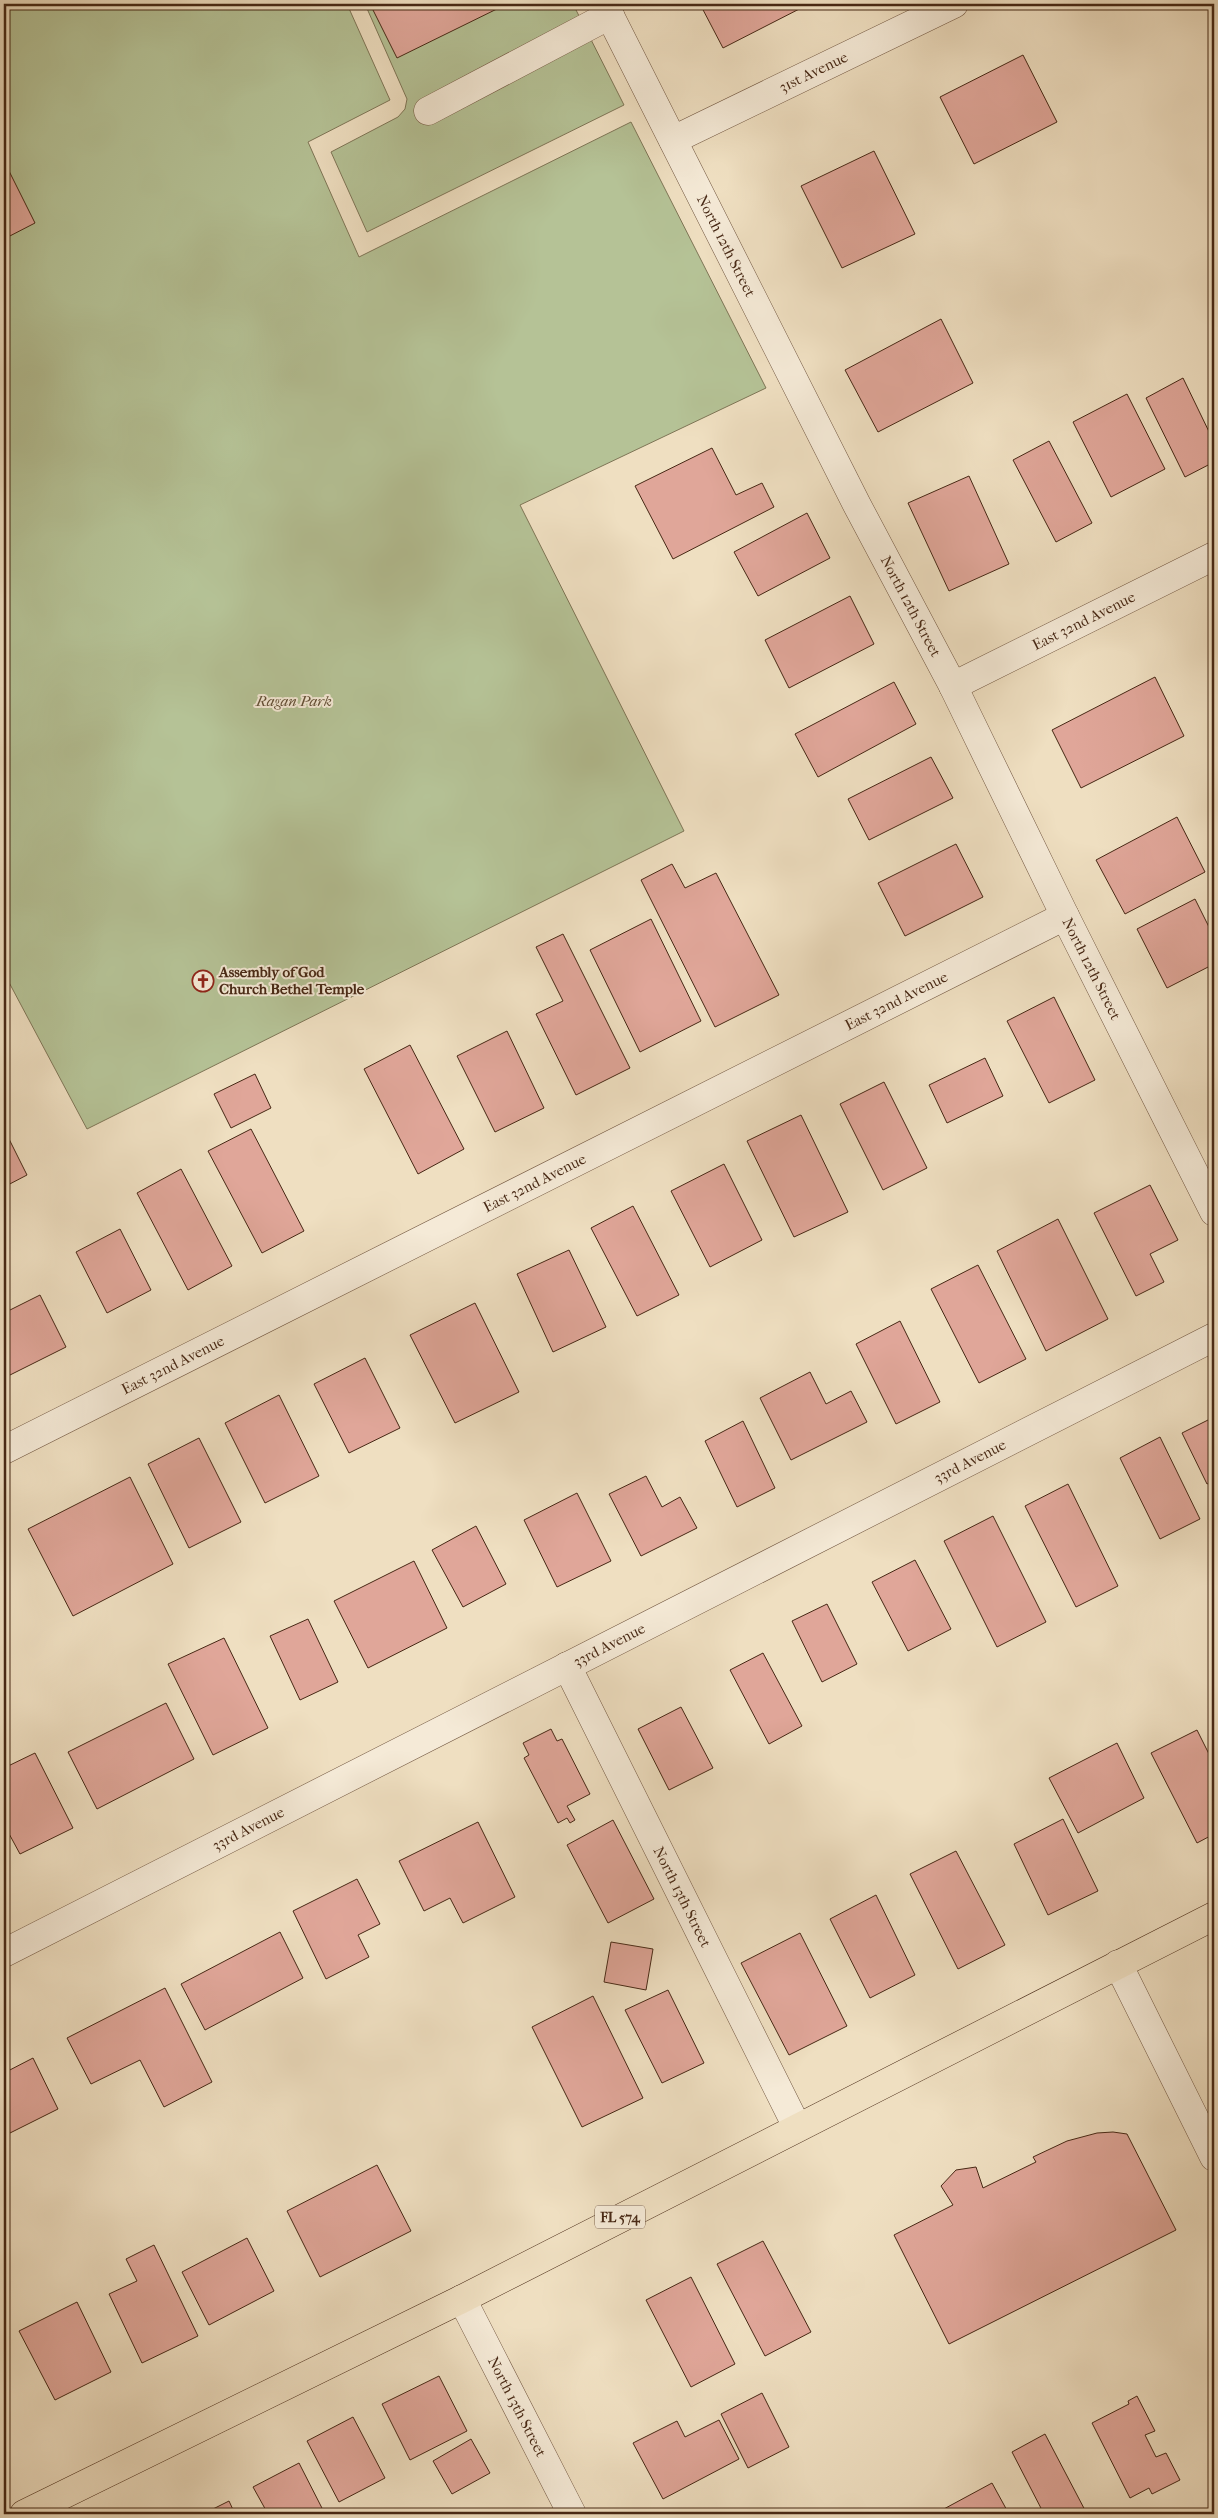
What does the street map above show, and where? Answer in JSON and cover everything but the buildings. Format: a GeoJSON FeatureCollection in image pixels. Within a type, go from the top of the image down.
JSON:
{"type":"FeatureCollection","features":[{"type":"Feature","properties":{"kind":"main road","name":"FL 574"},"geometry":{"type":"LineString","coordinates":[[24,2514],[462,2299],[797,2126],[1214,1916]]}},
{"type":"Feature","properties":{"kind":"street","name":"31st Avenue"},"geometry":{"type":"LineString","coordinates":[[673,140],[954,4]]}},
{"type":"Feature","properties":{"kind":"street","name":"North 12th Street"},"geometry":{"type":"LineString","coordinates":[[607,10],[857,505],[953,686],[1065,916],[1214,1212]]}},
{"type":"Feature","properties":{"kind":"street"},"geometry":{"type":"LineString","coordinates":[[428,111],[607,10]]}},
{"type":"Feature","properties":{"kind":"street","name":"East 32nd Avenue"},"geometry":{"type":"LineString","coordinates":[[953,686],[1214,556]]}},
{"type":"Feature","properties":{"kind":"street","name":"East 32nd Avenue"},"geometry":{"type":"LineString","coordinates":[[4,1450],[1065,916]]}},
{"type":"Feature","properties":{"kind":"street","name":"33rd Avenue"},"geometry":{"type":"LineString","coordinates":[[4,1953],[1214,1336]]}},
{"type":"Feature","properties":{"kind":"street","name":"North 13th Street"},"geometry":{"type":"LineString","coordinates":[[566,1666],[797,2126]]}},
{"type":"Feature","properties":{"kind":"street"},"geometry":{"type":"LineString","coordinates":[[1118,1964],[1214,2156]]}},
{"type":"Feature","properties":{"kind":"street","name":"North 13th Street"},"geometry":{"type":"LineString","coordinates":[[462,2299],[572,2514]]}},
{"type":"Feature","properties":{"kind":"green space","name":"Ragan Park"},"geometry":{"type":"Polygon","coordinates":[[[4,4],[347,4],[390,100],[308,142],[359,257],[631,122],[766,388],[520,505],[684,831],[87,1129],[4,973],[4,4]]]}},
{"type":"Feature","properties":{"kind":"green space"},"geometry":{"type":"Polygon","coordinates":[[[365,4],[573,4],[624,105],[367,232],[331,152],[398,117],[405,109],[407,99],[365,4]]]}},
{"type":"Feature","properties":{"kind":"place","name":"Assembly of God Church Bethel Temple"},"geometry":{"type":"Point","coordinates":[203,981]}}]}
